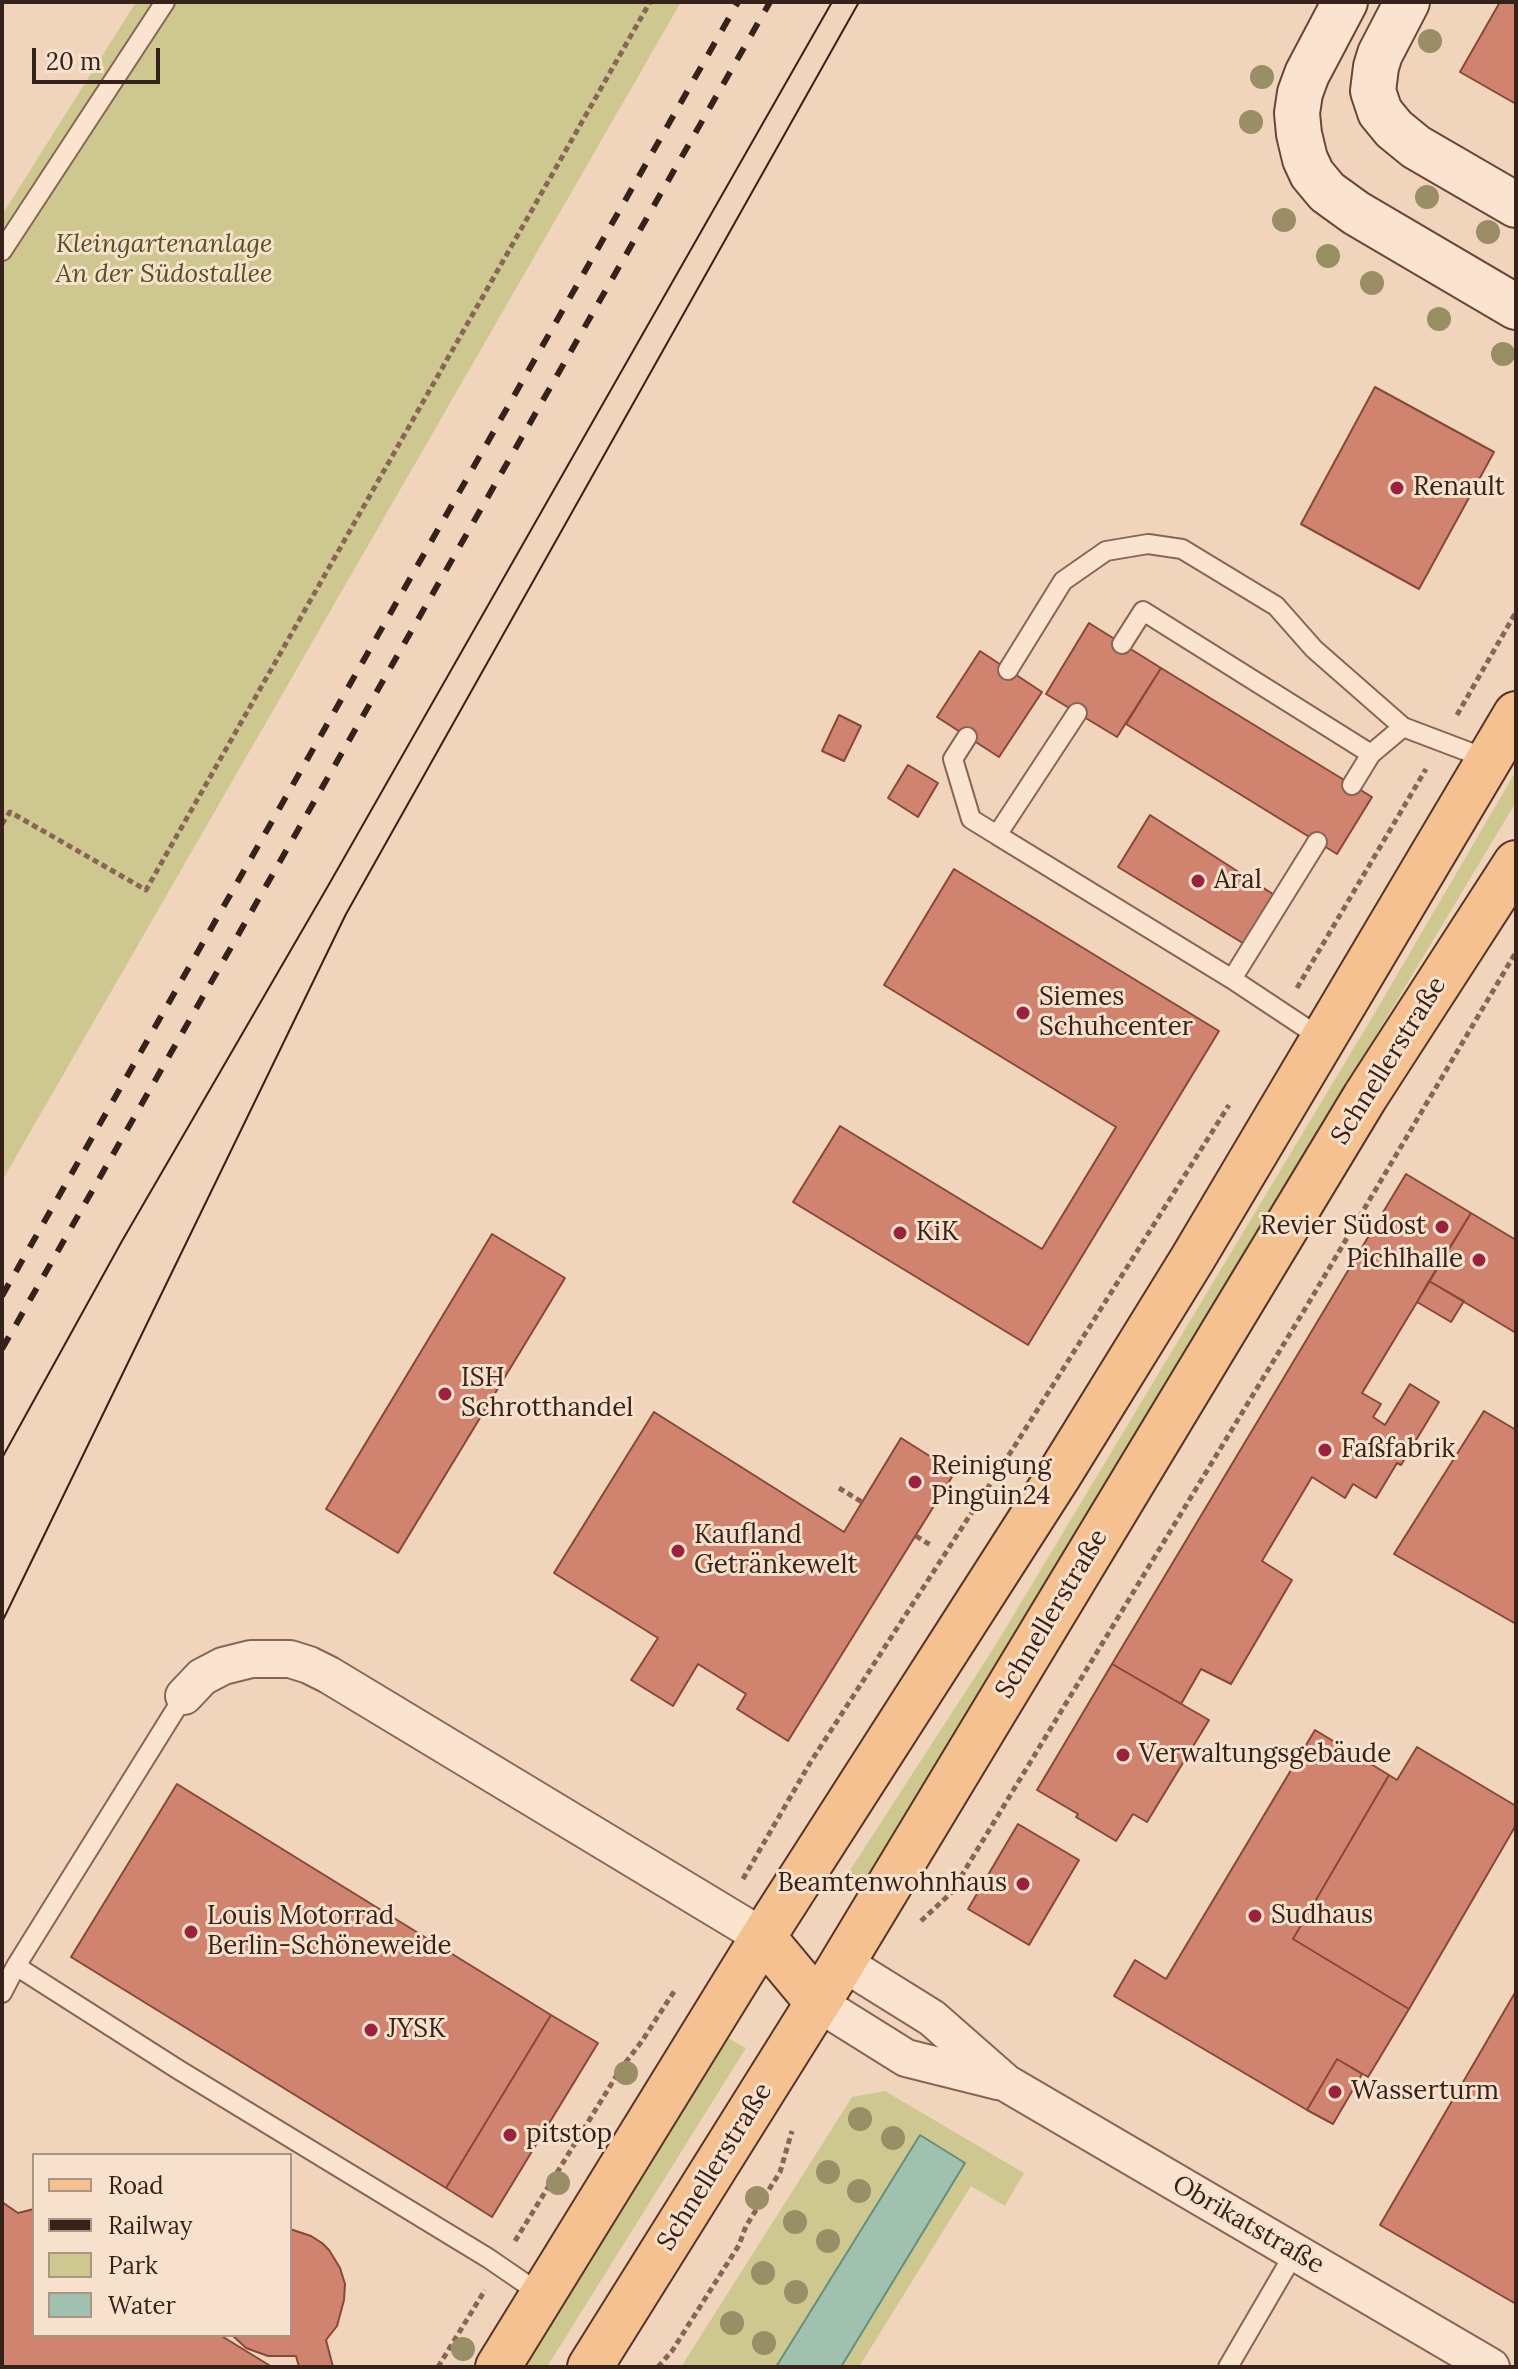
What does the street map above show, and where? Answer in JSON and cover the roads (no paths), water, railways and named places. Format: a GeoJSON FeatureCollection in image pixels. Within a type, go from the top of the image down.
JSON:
{"type":"FeatureCollection","features":[{"type":"Feature","properties":{"kind":"main road"},"geometry":{"type":"LineString","coordinates":[[1345,2],[1300,93],[1297,113],[1299,134],[1312,174],[1327,192],[1356,213],[1516,307]]}},
{"type":"Feature","properties":{"kind":"main road"},"geometry":{"type":"LineString","coordinates":[[1407,2],[1376,67],[1373,91],[1380,112],[1394,129],[1416,147],[1516,205]]}},
{"type":"Feature","properties":{"kind":"main road"},"geometry":{"type":"LineString","coordinates":[[498,2367],[763,1937],[1059,1475],[1193,1258],[1516,714]]}},
{"type":"Feature","properties":{"kind":"main road","name":"Schnellerstraße"},"geometry":{"type":"LineString","coordinates":[[590,2367],[818,2003],[1365,1097],[1516,863]]}},
{"type":"Feature","properties":{"kind":"main road"},"geometry":{"type":"LineString","coordinates":[[763,1937],[842,1962]]}},
{"type":"Feature","properties":{"kind":"main road"},"geometry":{"type":"LineString","coordinates":[[763,1937],[818,2003]]}},
{"type":"Feature","properties":{"kind":"street"},"geometry":{"type":"LineString","coordinates":[[184,1696],[202,1677],[223,1666],[251,1659],[290,1659],[309,1665],[763,1937]]}},
{"type":"Feature","properties":{"kind":"street","name":"Obrikatstraße"},"geometry":{"type":"LineString","coordinates":[[842,1962],[932,2018],[1006,2083],[1491,2367]]}},
{"type":"Feature","properties":{"kind":"street","name":"Obrikatstraße"},"geometry":{"type":"LineString","coordinates":[[818,2003],[906,2058],[1006,2083]]}},
{"type":"Feature","properties":{"kind":"lane"},"geometry":{"type":"LineString","coordinates":[[2,251],[165,2]]}},
{"type":"Feature","properties":{"kind":"lane"},"geometry":{"type":"LineString","coordinates":[[1008,670],[1063,581],[1106,551],[1148,544],[1182,549],[1276,606],[1314,649],[1403,727],[1490,760]]}},
{"type":"Feature","properties":{"kind":"lane"},"geometry":{"type":"LineString","coordinates":[[1122,644],[1143,611],[1371,754]]}},
{"type":"Feature","properties":{"kind":"lane"},"geometry":{"type":"LineString","coordinates":[[997,835],[1077,713]]}},
{"type":"Feature","properties":{"kind":"lane"},"geometry":{"type":"LineString","coordinates":[[1352,785],[1371,754],[1403,727]]}},
{"type":"Feature","properties":{"kind":"lane"},"geometry":{"type":"LineString","coordinates":[[967,737],[953,759],[971,819],[1232,979],[1324,1040]]}},
{"type":"Feature","properties":{"kind":"lane"},"geometry":{"type":"LineString","coordinates":[[1232,979],[1317,842]]}},
{"type":"Feature","properties":{"kind":"lane"},"geometry":{"type":"LineString","coordinates":[[2,1993],[184,1696]]}},
{"type":"Feature","properties":{"kind":"lane"},"geometry":{"type":"LineString","coordinates":[[16,1966],[542,2295]]}},
{"type":"Feature","properties":{"kind":"lane"},"geometry":{"type":"LineString","coordinates":[[1228,2367],[1295,2252]]}},
{"type":"Feature","properties":{"kind":"water"},"geometry":{"type":"Polygon","coordinates":[[[920,2135],[965,2163],[841,2367],[776,2367],[920,2135]]]}},
{"type":"Feature","properties":{"kind":"tram line"},"geometry":{"type":"LineString","coordinates":[[2,1458],[122,1241],[832,2]]}},
{"type":"Feature","properties":{"kind":"tram line"},"geometry":{"type":"LineString","coordinates":[[2,1622],[346,914],[859,2]]}},
{"type":"Feature","properties":{"kind":"railway"},"geometry":{"type":"LineString","coordinates":[[2,1296],[738,2]]}},
{"type":"Feature","properties":{"kind":"railway"},"geometry":{"type":"LineString","coordinates":[[2,1349],[770,2]]}},
{"type":"Feature","properties":{"kind":"place","name":"Renault"},"geometry":{"type":"Point","coordinates":[1397,488]}},
{"type":"Feature","properties":{"kind":"place","name":"Aral"},"geometry":{"type":"Point","coordinates":[1198,881]}},
{"type":"Feature","properties":{"kind":"place","name":"Siemes Schuhcenter"},"geometry":{"type":"Point","coordinates":[1023,1013]}},
{"type":"Feature","properties":{"kind":"place","name":"Revier Südost"},"geometry":{"type":"Point","coordinates":[1442,1227]}},
{"type":"Feature","properties":{"kind":"place","name":"KiK"},"geometry":{"type":"Point","coordinates":[900,1233]}},
{"type":"Feature","properties":{"kind":"place","name":"Pichlhalle"},"geometry":{"type":"Point","coordinates":[1479,1260]}},
{"type":"Feature","properties":{"kind":"place","name":"ISH Schrotthandel"},"geometry":{"type":"Point","coordinates":[445,1394]}},
{"type":"Feature","properties":{"kind":"place","name":"Faßfabrik"},"geometry":{"type":"Point","coordinates":[1325,1450]}},
{"type":"Feature","properties":{"kind":"place","name":"Reinigung Pinguin24"},"geometry":{"type":"Point","coordinates":[915,1482]}},
{"type":"Feature","properties":{"kind":"place","name":"Kaufland Getränkewelt"},"geometry":{"type":"Point","coordinates":[678,1551]}},
{"type":"Feature","properties":{"kind":"place","name":"Verwaltungsgebäude"},"geometry":{"type":"Point","coordinates":[1123,1755]}},
{"type":"Feature","properties":{"kind":"place","name":"Beamtenwohnhaus"},"geometry":{"type":"Point","coordinates":[1023,1884]}},
{"type":"Feature","properties":{"kind":"place","name":"Sudhaus"},"geometry":{"type":"Point","coordinates":[1255,1916]}},
{"type":"Feature","properties":{"kind":"place","name":"Louis Motorrad Berlin-Schöneweide"},"geometry":{"type":"Point","coordinates":[191,1932]}},
{"type":"Feature","properties":{"kind":"place","name":"JYSK"},"geometry":{"type":"Point","coordinates":[371,2030]}},
{"type":"Feature","properties":{"kind":"place","name":"Wasserturm"},"geometry":{"type":"Point","coordinates":[1335,2092]}},
{"type":"Feature","properties":{"kind":"place","name":"pitstop"},"geometry":{"type":"Point","coordinates":[510,2135]}},
{"type":"Feature","properties":{"kind":"park label","name":"Kleingartenanlage An der Südostallee"},"geometry":{"type":"Point","coordinates":[164,260]}}]}
